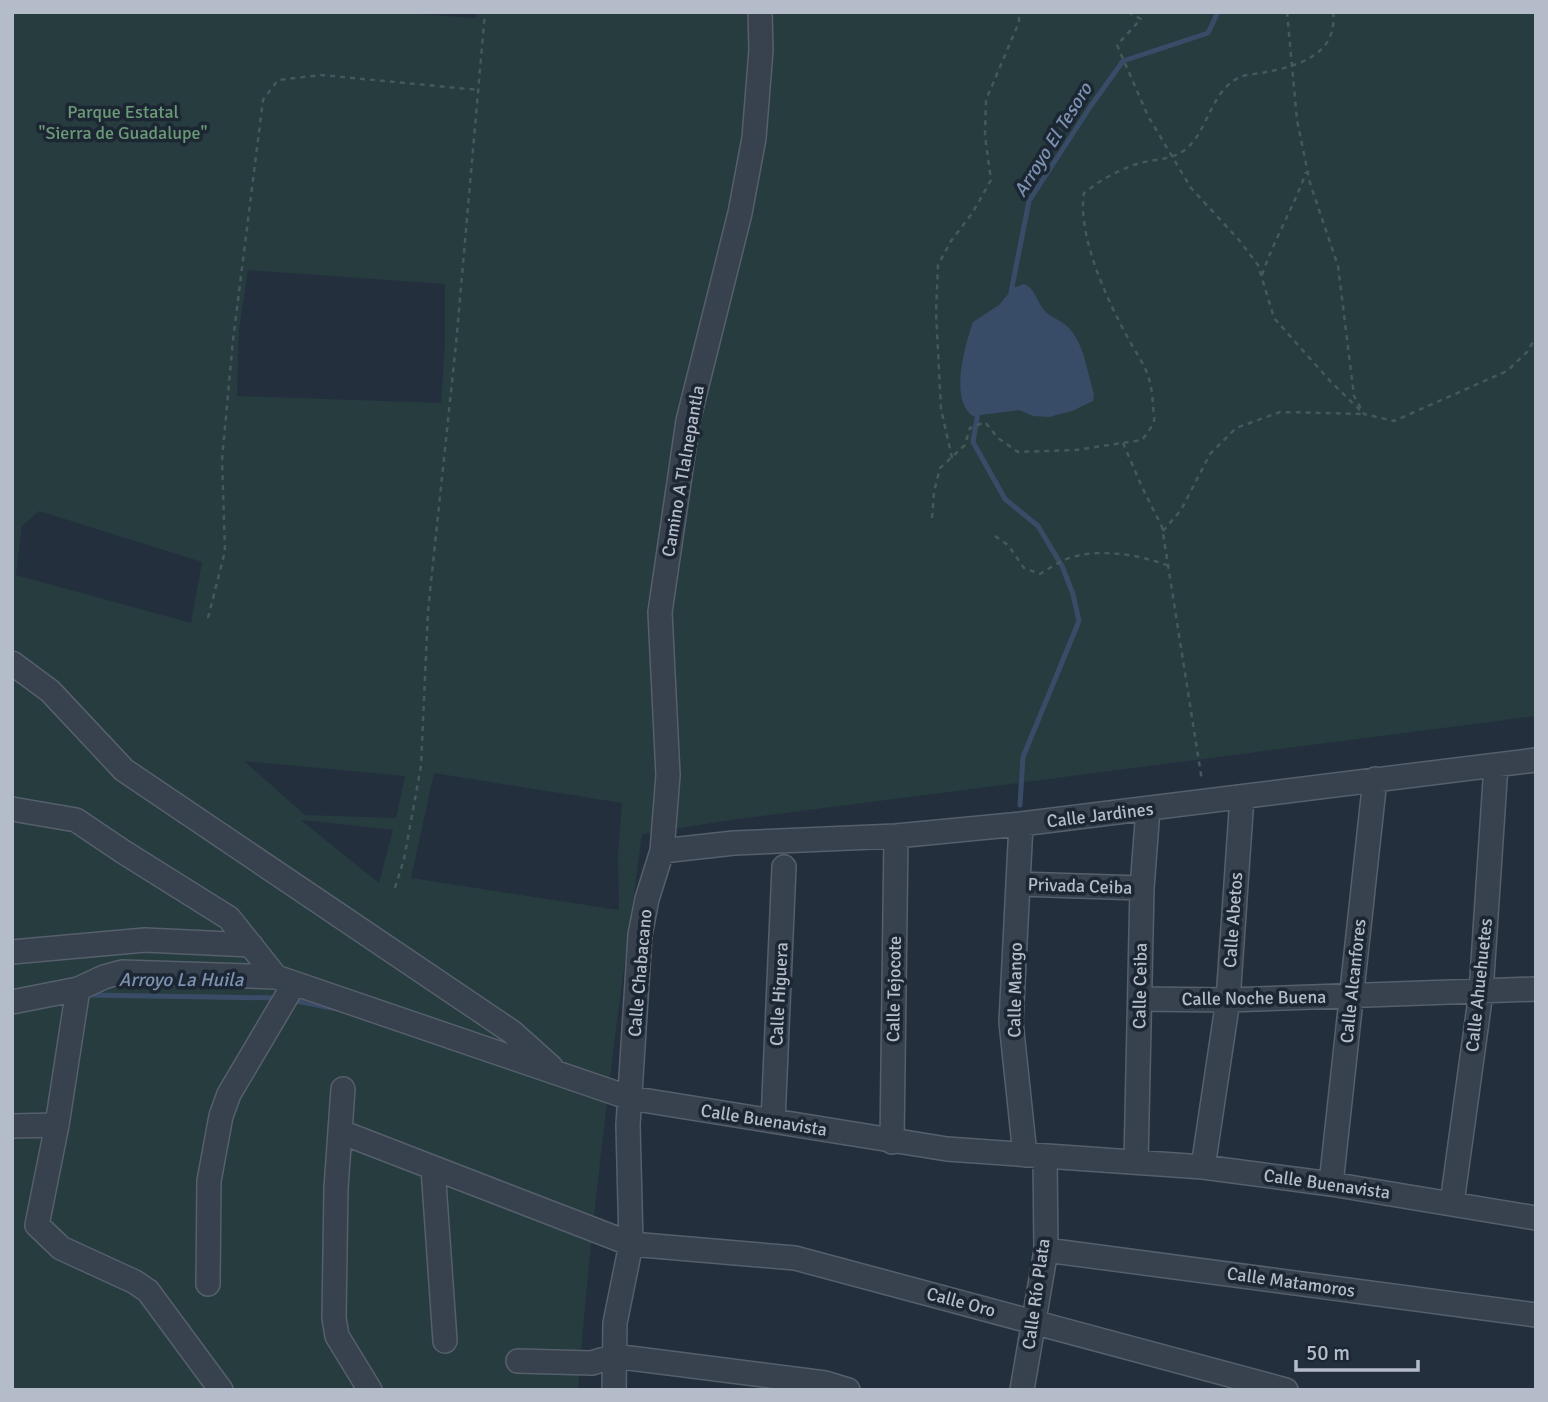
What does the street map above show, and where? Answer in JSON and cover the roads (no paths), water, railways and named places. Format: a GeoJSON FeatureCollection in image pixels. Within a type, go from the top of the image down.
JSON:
{"type":"FeatureCollection","features":[{"type":"Feature","properties":{"kind":"street","name":"Camino A Tlalnepantla"},"geometry":{"type":"LineString","coordinates":[[662,850],[668,775],[660,612],[688,421],[740,213],[754,138],[761,50],[760,12]]}},
{"type":"Feature","properties":{"kind":"street"},"geometry":{"type":"LineString","coordinates":[[12,663],[50,691],[124,770],[512,1032],[559,1074]]}},
{"type":"Feature","properties":{"kind":"street","name":"Calle Jardines"},"geometry":{"type":"LineString","coordinates":[[662,850],[734,843],[896,836],[1021,824],[1536,760]]}},
{"type":"Feature","properties":{"kind":"street","name":"Calle Ahuehuetes"},"geometry":{"type":"LineString","coordinates":[[1452,1203],[1481,992],[1496,765]]}},
{"type":"Feature","properties":{"kind":"street","name":"Calle Alcanfores"},"geometry":{"type":"LineString","coordinates":[[1331,1184],[1375,779]]}},
{"type":"Feature","properties":{"kind":"street","name":"Calle Abetos"},"geometry":{"type":"LineString","coordinates":[[1203,1167],[1228,1000],[1242,797]]}},
{"type":"Feature","properties":{"kind":"street"},"geometry":{"type":"LineString","coordinates":[[12,809],[76,820],[229,918],[285,980],[229,1094],[221,1116],[209,1181],[208,1284]]}},
{"type":"Feature","properties":{"kind":"street","name":"Calle Ceiba"},"geometry":{"type":"LineString","coordinates":[[1136,1162],[1143,888],[1148,809]]}},
{"type":"Feature","properties":{"kind":"street","name":"Calle Mango"},"geometry":{"type":"LineString","coordinates":[[1021,824],[1011,1022],[1035,1156]]}},
{"type":"Feature","properties":{"kind":"street","name":"Calle Tejocote"},"geometry":{"type":"LineString","coordinates":[[892,1142],[896,836]]}},
{"type":"Feature","properties":{"kind":"street","name":"Calle Chabacano"},"geometry":{"type":"LineString","coordinates":[[614,1390],[615,1323],[631,1244],[628,1125],[640,935],[647,899],[662,850]]}},
{"type":"Feature","properties":{"kind":"street","name":"Calle Higuera"},"geometry":{"type":"LineString","coordinates":[[773,1122],[785,867]]}},
{"type":"Feature","properties":{"kind":"street","name":"Privada Ceiba"},"geometry":{"type":"LineString","coordinates":[[1018,884],[1143,888]]}},
{"type":"Feature","properties":{"kind":"street"},"geometry":{"type":"LineString","coordinates":[[12,952],[145,940],[251,945]]}},
{"type":"Feature","properties":{"kind":"street","name":"Calle Buenavista"},"geometry":{"type":"LineString","coordinates":[[12,1002],[78,989],[122,972],[285,980],[630,1098],[892,1142],[947,1149],[1203,1167],[1331,1184],[1536,1218]]}},
{"type":"Feature","properties":{"kind":"street"},"geometry":{"type":"LineString","coordinates":[[78,989],[57,1125],[37,1224],[61,1248],[135,1282],[148,1292],[221,1390]]}},
{"type":"Feature","properties":{"kind":"street","name":"Calle Noche Buena"},"geometry":{"type":"LineString","coordinates":[[1140,999],[1228,1000],[1536,989]]}},
{"type":"Feature","properties":{"kind":"street"},"geometry":{"type":"LineString","coordinates":[[343,1089],[336,1188],[334,1318],[337,1336],[370,1390]]}},
{"type":"Feature","properties":{"kind":"street"},"geometry":{"type":"LineString","coordinates":[[12,1126],[57,1125]]}},
{"type":"Feature","properties":{"kind":"street","name":"Calle Oro"},"geometry":{"type":"LineString","coordinates":[[341,1132],[631,1244],[794,1258],[1286,1390]]}},
{"type":"Feature","properties":{"kind":"street","name":"Calle Río Plata"},"geometry":{"type":"LineString","coordinates":[[1022,1390],[1046,1250],[1035,1156]]}},
{"type":"Feature","properties":{"kind":"street"},"geometry":{"type":"LineString","coordinates":[[433,1168],[445,1341]]}},
{"type":"Feature","properties":{"kind":"street","name":"Calle Matamoros"},"geometry":{"type":"LineString","coordinates":[[1046,1250],[1536,1315]]}},
{"type":"Feature","properties":{"kind":"street"},"geometry":{"type":"LineString","coordinates":[[518,1361],[592,1363],[614,1356],[825,1383],[848,1390]]}},
{"type":"Feature","properties":{"kind":"water"},"geometry":{"type":"Polygon","coordinates":[[[1024,284],[1033,291],[1046,312],[1066,325],[1079,343],[1094,394],[1093,401],[1072,411],[1049,417],[1033,416],[1019,410],[973,416],[966,409],[960,386],[963,358],[973,322],[999,305],[1013,288],[1024,284]]]}},
{"type":"Feature","properties":{"kind":"waterway","name":"Arroyo El Tesoro"},"geometry":{"type":"LineString","coordinates":[[1011,292],[1029,201],[1123,61],[1208,33],[1218,12]]}},
{"type":"Feature","properties":{"kind":"waterway","name":"Arroyo El Tesoro"},"geometry":{"type":"LineString","coordinates":[[978,412],[973,442],[1005,499],[1038,526],[1062,566],[1073,594],[1079,621],[1023,757],[1020,805]]}},
{"type":"Feature","properties":{"kind":"waterway","name":"Arroyo La Huila"},"geometry":{"type":"LineString","coordinates":[[89,995],[278,998]]}},
{"type":"Feature","properties":{"kind":"waterway","name":"Arroyo La Huila"},"geometry":{"type":"LineString","coordinates":[[291,1000],[337,1009]]}},
{"type":"Feature","properties":{"kind":"park label","name":"Parque Estatal \"Sierra de Guadalupe\""},"geometry":{"type":"Point","coordinates":[123,122]}}]}
